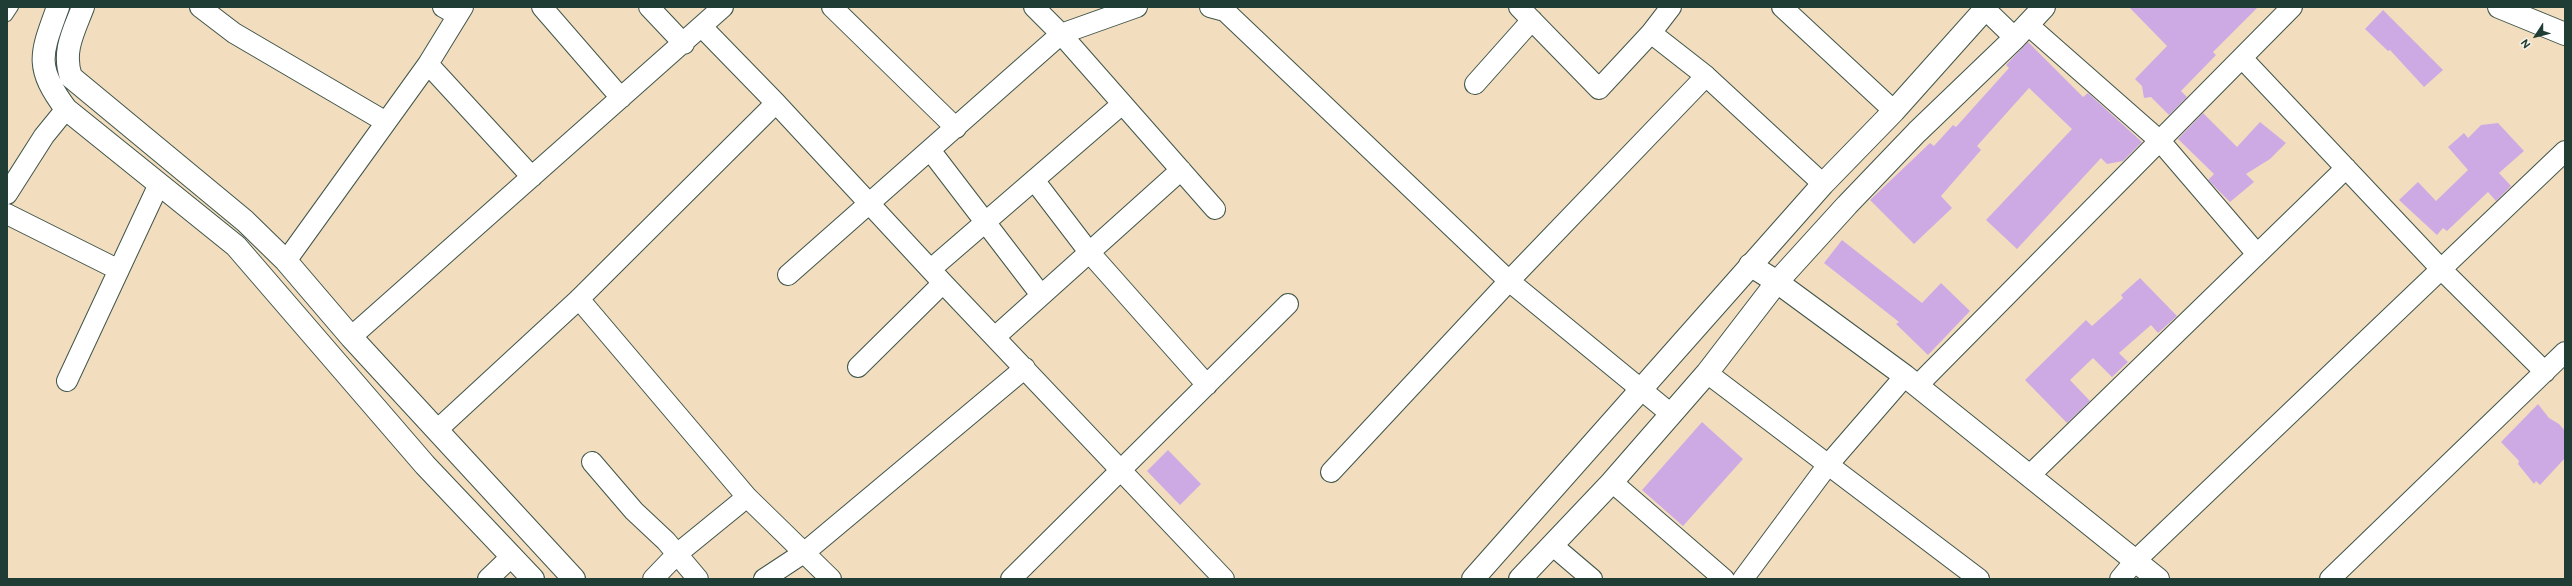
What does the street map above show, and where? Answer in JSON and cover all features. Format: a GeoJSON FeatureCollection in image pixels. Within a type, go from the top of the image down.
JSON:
{"type":"FeatureCollection","features":[{"type":"Feature","properties":{"kind":"street"},"geometry":{"type":"LineString","coordinates":[[58,7],[44,45],[43,69],[48,83],[66,109],[236,246],[254,265],[379,414],[533,579]]}},
{"type":"Feature","properties":{"kind":"street"},"geometry":{"type":"LineString","coordinates":[[83,7],[68,46],[66,63],[71,77],[245,221],[286,261],[351,336],[574,579]]}},
{"type":"Feature","properties":{"kind":"street"},"geometry":{"type":"LineString","coordinates":[[200,7],[234,33],[386,122]]}},
{"type":"Feature","properties":{"kind":"street"},"geometry":{"type":"LineString","coordinates":[[542,7],[621,98]]}},
{"type":"Feature","properties":{"kind":"street"},"geometry":{"type":"LineString","coordinates":[[649,7],[684,44]]}},
{"type":"Feature","properties":{"kind":"street"},"geometry":{"type":"LineString","coordinates":[[351,336],[684,44],[723,7]]}},
{"type":"Feature","properties":{"kind":"street"},"geometry":{"type":"LineString","coordinates":[[832,7],[956,128]]}},
{"type":"Feature","properties":{"kind":"street"},"geometry":{"type":"LineString","coordinates":[[1034,7],[1061,34],[1121,105],[1215,209]]}},
{"type":"Feature","properties":{"kind":"street"},"geometry":{"type":"LineString","coordinates":[[788,275],[868,202],[956,128],[1061,34],[1137,7]]}},
{"type":"Feature","properties":{"kind":"street"},"geometry":{"type":"LineString","coordinates":[[1210,7],[1225,10],[1509,281],[1671,414]]}},
{"type":"Feature","properties":{"kind":"street"},"geometry":{"type":"LineString","coordinates":[[1475,84],[1524,11],[1599,89],[1651,33],[1671,7]]}},
{"type":"Feature","properties":{"kind":"street"},"geometry":{"type":"LineString","coordinates":[[1782,7],[1894,111]]}},
{"type":"Feature","properties":{"kind":"street"},"geometry":{"type":"LineString","coordinates":[[1520,579],[1612,482],[1707,374],[1777,282],[1917,132],[2044,7]]}},
{"type":"Feature","properties":{"kind":"street"},"geometry":{"type":"LineString","coordinates":[[1744,579],[1827,466],[1911,381],[2160,140],[2292,7]]}},
{"type":"Feature","properties":{"kind":"street"},"geometry":{"type":"LineString","coordinates":[[2499,7],[2565,34]]}},
{"type":"Feature","properties":{"kind":"street"},"geometry":{"type":"LineString","coordinates":[[1472,579],[1641,390],[1750,264],[1823,184],[1894,111],[1986,8],[2021,31],[2160,140],[2257,254]]}},
{"type":"Feature","properties":{"kind":"street"},"geometry":{"type":"LineString","coordinates":[[286,261],[428,64],[454,10]]}},
{"type":"Feature","properties":{"kind":"street"},"geometry":{"type":"LineString","coordinates":[[702,27],[776,102],[937,276],[1224,579]]}},
{"type":"Feature","properties":{"kind":"street"},"geometry":{"type":"LineString","coordinates":[[1651,33],[1706,76],[1823,184]]}},
{"type":"Feature","properties":{"kind":"street"},"geometry":{"type":"LineString","coordinates":[[2242,58],[2441,269],[2545,372]]}},
{"type":"Feature","properties":{"kind":"street"},"geometry":{"type":"LineString","coordinates":[[428,64],[532,177]]}},
{"type":"Feature","properties":{"kind":"street"},"geometry":{"type":"LineString","coordinates":[[1331,472],[1509,281],[1706,76]]}},
{"type":"Feature","properties":{"kind":"street"},"geometry":{"type":"LineString","coordinates":[[437,430],[579,299],[776,102]]}},
{"type":"Feature","properties":{"kind":"street"},"geometry":{"type":"LineString","coordinates":[[858,367],[984,223],[1121,105]]}},
{"type":"Feature","properties":{"kind":"street"},"geometry":{"type":"LineString","coordinates":[[7,194],[44,136],[66,109]]}},
{"type":"Feature","properties":{"kind":"street"},"geometry":{"type":"LineString","coordinates":[[930,150],[984,223],[1041,295]]}},
{"type":"Feature","properties":{"kind":"street"},"geometry":{"type":"LineString","coordinates":[[2120,579],[2135,561],[2441,269],[2563,156]]}},
{"type":"Feature","properties":{"kind":"street"},"geometry":{"type":"LineString","coordinates":[[2029,476],[2346,168]]}},
{"type":"Feature","properties":{"kind":"street"},"geometry":{"type":"LineString","coordinates":[[995,337],[1180,170]]}},
{"type":"Feature","properties":{"kind":"street"},"geometry":{"type":"LineString","coordinates":[[1034,180],[1089,252],[1207,385]]}},
{"type":"Feature","properties":{"kind":"street"},"geometry":{"type":"LineString","coordinates":[[67,381],[159,184]]}},
{"type":"Feature","properties":{"kind":"street"},"geometry":{"type":"LineString","coordinates":[[7,214],[119,270]]}},
{"type":"Feature","properties":{"kind":"street"},"geometry":{"type":"LineString","coordinates":[[1750,264],[1777,282],[1911,381],[2158,579]]}},
{"type":"Feature","properties":{"kind":"street"},"geometry":{"type":"LineString","coordinates":[[579,299],[747,497],[831,579]]}},
{"type":"Feature","properties":{"kind":"street"},"geometry":{"type":"LineString","coordinates":[[1011,579],[1288,304]]}},
{"type":"Feature","properties":{"kind":"street"},"geometry":{"type":"LineString","coordinates":[[2330,579],[2565,352]]}},
{"type":"Feature","properties":{"kind":"street"},"geometry":{"type":"LineString","coordinates":[[764,579],[805,552],[1025,368]]}},
{"type":"Feature","properties":{"kind":"street"},"geometry":{"type":"LineString","coordinates":[[1707,374],[1827,466],[1979,579]]}},
{"type":"Feature","properties":{"kind":"street"},"geometry":{"type":"LineString","coordinates":[[592,462],[634,512],[677,554],[698,579]]}},
{"type":"Feature","properties":{"kind":"street"},"geometry":{"type":"LineString","coordinates":[[1612,482],[1724,579]]}},
{"type":"Feature","properties":{"kind":"street"},"geometry":{"type":"LineString","coordinates":[[653,579],[677,554],[747,497]]}},
{"type":"Feature","properties":{"kind":"street"},"geometry":{"type":"LineString","coordinates":[[1552,545],[1592,579]]}},
{"type":"Feature","properties":{"kind":"street"},"geometry":{"type":"LineString","coordinates":[[488,579],[512,556]]}},
{"type":"Feature","properties":{"kind":"lane"},"geometry":{"type":"LineString","coordinates":[[7,16],[13,7]]}},
{"type":"Feature","properties":{"kind":"building"},"geometry":{"type":"Polygon","coordinates":[[[2129,7],[2258,7],[2213,52],[2216,55],[2181,91],[2187,97],[2169,115],[2151,97],[2144,98],[2142,86],[2135,79],[2167,46],[2129,7]]]}},
{"type":"Feature","properties":{"kind":"building"},"geometry":{"type":"Polygon","coordinates":[[[2383,10],[2443,70],[2424,87],[2390,50],[2388,51],[2365,29],[2383,10]]]}},
{"type":"Feature","properties":{"kind":"building"},"geometry":{"type":"Polygon","coordinates":[[[2028,42],[2083,97],[2088,93],[2142,142],[2123,161],[2107,164],[2101,158],[2017,249],[1986,220],[2072,129],[2029,88],[1977,146],[1981,150],[1941,196],[1952,208],[1914,244],[1870,200],[1930,143],[1934,146],[1953,125],[1956,127],[2009,68],[2006,65],[2028,42]]]}},
{"type":"Feature","properties":{"kind":"building"},"geometry":{"type":"Polygon","coordinates":[[[2203,113],[2237,147],[2260,122],[2286,143],[2270,159],[2246,174],[2254,182],[2230,202],[2208,180],[2214,174],[2178,139],[2203,113]]]}},
{"type":"Feature","properties":{"kind":"building"},"geometry":{"type":"Polygon","coordinates":[[[2498,123],[2524,151],[2499,173],[2511,186],[2496,201],[2488,192],[2447,231],[2443,228],[2437,235],[2399,200],[2418,182],[2436,201],[2468,170],[2448,147],[2464,133],[2468,138],[2481,125],[2498,123]]]}},
{"type":"Feature","properties":{"kind":"building"},"geometry":{"type":"Polygon","coordinates":[[[1842,240],[1922,303],[1941,283],[1970,311],[1928,355],[1896,324],[1899,322],[1824,263],[1842,240]]]}},
{"type":"Feature","properties":{"kind":"building"},"geometry":{"type":"Polygon","coordinates":[[[2140,278],[2177,316],[2158,333],[2151,325],[2119,353],[2128,362],[2112,377],[2093,358],[2070,380],[2090,401],[2067,423],[2025,380],[2086,320],[2092,326],[2123,298],[2121,295],[2140,278]]]}},
{"type":"Feature","properties":{"kind":"building"},"geometry":{"type":"Polygon","coordinates":[[[2538,404],[2549,418],[2559,424],[2565,431],[2565,458],[2540,485],[2536,481],[2534,484],[2518,464],[2519,461],[2501,442],[2538,404]]]}},
{"type":"Feature","properties":{"kind":"building"},"geometry":{"type":"Polygon","coordinates":[[[1702,422],[1743,459],[1683,526],[1642,490],[1702,422]]]}},
{"type":"Feature","properties":{"kind":"building"},"geometry":{"type":"Polygon","coordinates":[[[1168,450],[1201,484],[1180,505],[1147,471],[1168,450]]]}}]}
